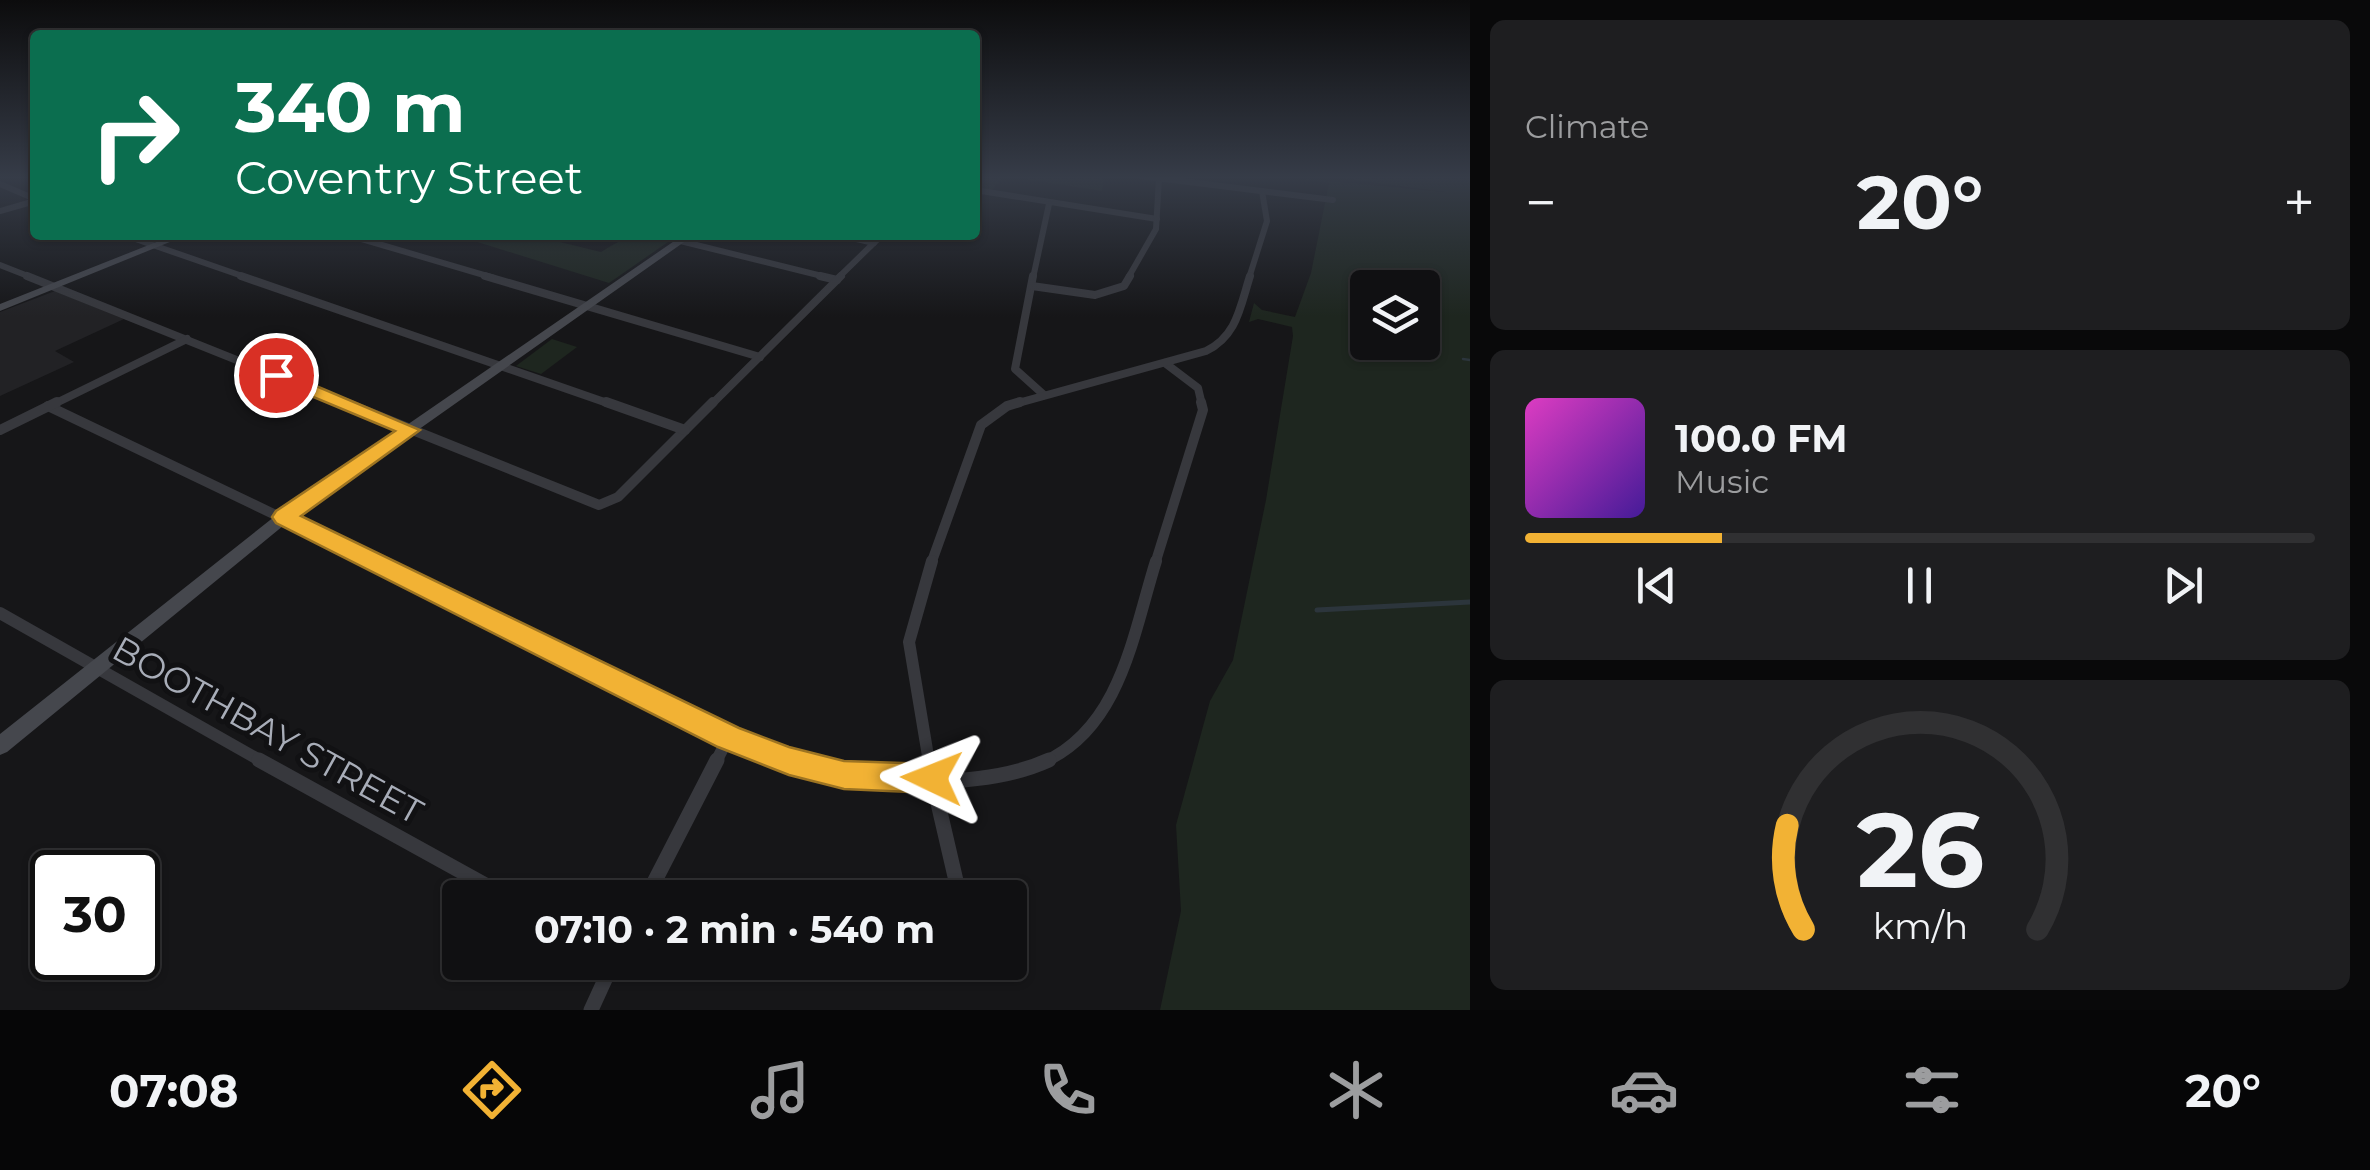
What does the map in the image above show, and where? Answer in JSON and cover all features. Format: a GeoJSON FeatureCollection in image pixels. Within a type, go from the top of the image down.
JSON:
{"type":"FeatureCollection","features":[{"type":"Feature","properties":{"kind":"street"},"geometry":{"type":"LineString","coordinates":[[1044,395],[1016,369],[1045,223]]}},
{"type":"Feature","properties":{"kind":"street"},"geometry":{"type":"LineString","coordinates":[[1032,286],[1094,295],[1124,286],[1157,223]]}},
{"type":"Feature","properties":{"kind":"street"},"geometry":{"type":"LineString","coordinates":[[956,880],[932,778],[909,642],[919,600],[973,440],[981,425],[1006,406],[1206,352],[1224,342],[1232,331],[1266,223]]}},
{"type":"Feature","properties":{"kind":"street"},"geometry":{"type":"LineString","coordinates":[[138,240],[685,430]]}},
{"type":"Feature","properties":{"kind":"street"},"geometry":{"type":"LineString","coordinates":[[0,308],[169,240]]}},
{"type":"Feature","properties":{"kind":"street"},"geometry":{"type":"LineString","coordinates":[[365,240],[760,357]]}},
{"type":"Feature","properties":{"kind":"street"},"geometry":{"type":"LineString","coordinates":[[0,746],[284,517],[681,240]]}},
{"type":"Feature","properties":{"kind":"street"},"geometry":{"type":"LineString","coordinates":[[691,240],[837,280]]}},
{"type":"Feature","properties":{"kind":"street"},"geometry":{"type":"LineString","coordinates":[[861,240],[874,243]]}},
{"type":"Feature","properties":{"kind":"street"},"geometry":{"type":"LineString","coordinates":[[0,266],[581,501],[606,504],[618,497],[877,240]]}},
{"type":"Feature","properties":{"kind":"street"},"geometry":{"type":"LineString","coordinates":[[0,430],[186,339]]}},
{"type":"Feature","properties":{"kind":"street"},"geometry":{"type":"LineString","coordinates":[[48,406],[284,517],[728,738],[789,761],[844,775],[994,777],[1036,767],[1080,743],[1108,706],[1204,410],[1198,388],[1165,363]]}},
{"type":"Feature","properties":{"kind":"street","name":"BOOTHBAY STREET"},"geometry":{"type":"LineString","coordinates":[[0,612],[96,670],[476,880]]}},
{"type":"Feature","properties":{"kind":"street"},"geometry":{"type":"LineString","coordinates":[[655,880],[728,738]]}},
{"type":"Feature","properties":{"kind":"street"},"geometry":{"type":"LineString","coordinates":[[591,1010],[605,980]]}},
{"type":"Feature","properties":{"kind":"shaded area"},"geometry":{"type":"Polygon","coordinates":[[[1321,223],[1470,223],[1470,1010],[1160,1010],[1181,911],[1176,825],[1210,701],[1233,660],[1266,500],[1293,336],[1292,327],[1258,319],[1249,322],[1254,303],[1262,310],[1295,317],[1311,273],[1321,223]]]}},
{"type":"Feature","properties":{"kind":"shaded area"},"geometry":{"type":"Polygon","coordinates":[[[471,240],[555,240],[601,252],[623,240],[668,242],[609,283],[471,240]]]}},
{"type":"Feature","properties":{"kind":"shaded area"},"geometry":{"type":"Polygon","coordinates":[[[55,291],[124,319],[55,351],[74,362],[0,396],[0,312],[55,291]]]}},
{"type":"Feature","properties":{"kind":"shaded area"},"geometry":{"type":"Polygon","coordinates":[[[552,339],[577,347],[541,374],[516,366],[552,339]]]}},
{"type":"Feature","properties":{"kind":"waterway"},"geometry":{"type":"LineString","coordinates":[[1463,359],[1470,360]]}},
{"type":"Feature","properties":{"kind":"waterway"},"geometry":{"type":"LineString","coordinates":[[1317,610],[1470,602]]}},
{"type":"Feature","properties":{"kind":"route"},"geometry":{"type":"LineString","coordinates":[[276,375],[410,430],[284,517],[728,738],[789,761],[844,775],[932,778]]}}]}
